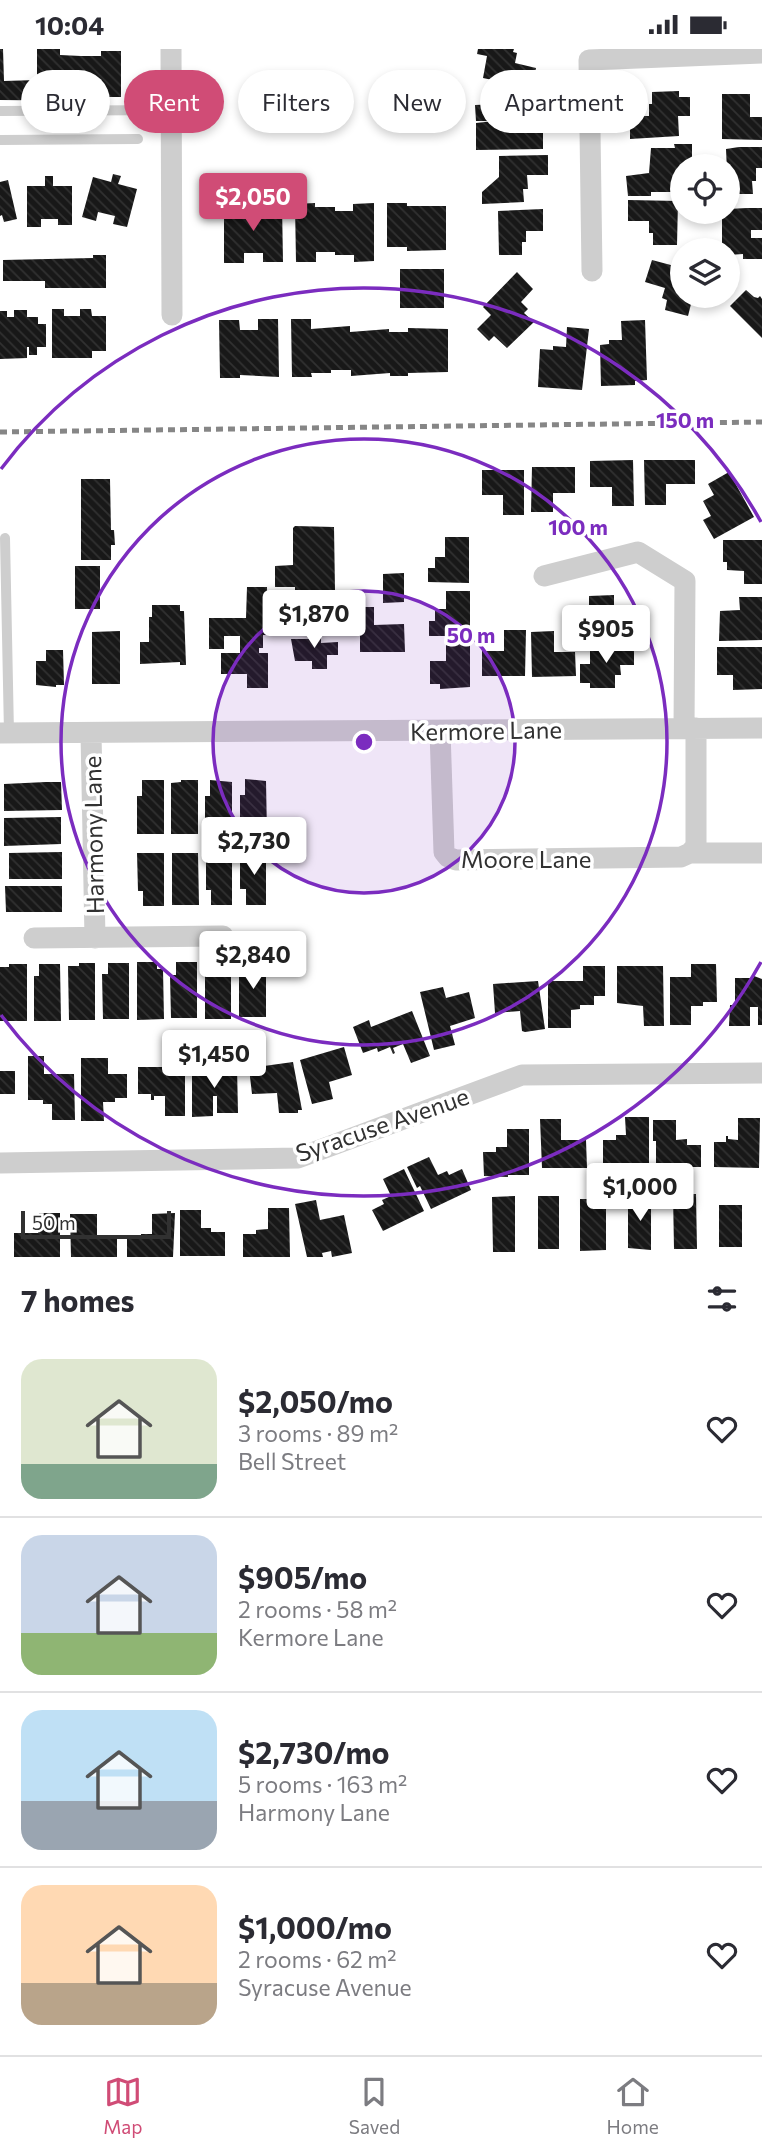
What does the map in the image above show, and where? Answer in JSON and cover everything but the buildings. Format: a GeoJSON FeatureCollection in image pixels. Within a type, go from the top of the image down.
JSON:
{"type":"FeatureCollection","features":[{"type":"Feature","properties":{"kind":"street"},"geometry":{"type":"LineString","coordinates":[[171,49],[171,70]]}},
{"type":"Feature","properties":{"kind":"street"},"geometry":{"type":"LineString","coordinates":[[592,271],[589,60],[762,53]]}},
{"type":"Feature","properties":{"kind":"street"},"geometry":{"type":"LineString","coordinates":[[172,133],[172,316]]}},
{"type":"Feature","properties":{"kind":"street"},"geometry":{"type":"LineString","coordinates":[[544,576],[638,552],[685,581],[696,846],[690,853]]}},
{"type":"Feature","properties":{"kind":"street","name":"Kermore Lane"},"geometry":{"type":"LineString","coordinates":[[5,733],[762,728]]}},
{"type":"Feature","properties":{"kind":"street","name":"Moore Lane"},"geometry":{"type":"LineString","coordinates":[[440,731],[444,852],[448,857],[456,860],[681,857],[690,853],[762,853]]}},
{"type":"Feature","properties":{"kind":"street","name":"Harmony Lane"},"geometry":{"type":"LineString","coordinates":[[91,733],[95,938]]}},
{"type":"Feature","properties":{"kind":"street","name":"Harmony Lane"},"geometry":{"type":"LineString","coordinates":[[34,938],[223,936]]}},
{"type":"Feature","properties":{"kind":"street","name":"Syracuse Avenue"},"geometry":{"type":"LineString","coordinates":[[0,1163],[298,1158],[522,1075],[762,1073]]}},
{"type":"Feature","properties":{"kind":"lane"},"geometry":{"type":"LineString","coordinates":[[0,111],[124,110]]}},
{"type":"Feature","properties":{"kind":"lane"},"geometry":{"type":"LineString","coordinates":[[0,140],[138,138]]}},
{"type":"Feature","properties":{"kind":"lane"},"geometry":{"type":"LineString","coordinates":[[5,538],[5,733]]}},
{"type":"Feature","properties":{"kind":"railway"},"geometry":{"type":"LineString","coordinates":[[0,432],[762,422]]}}]}
